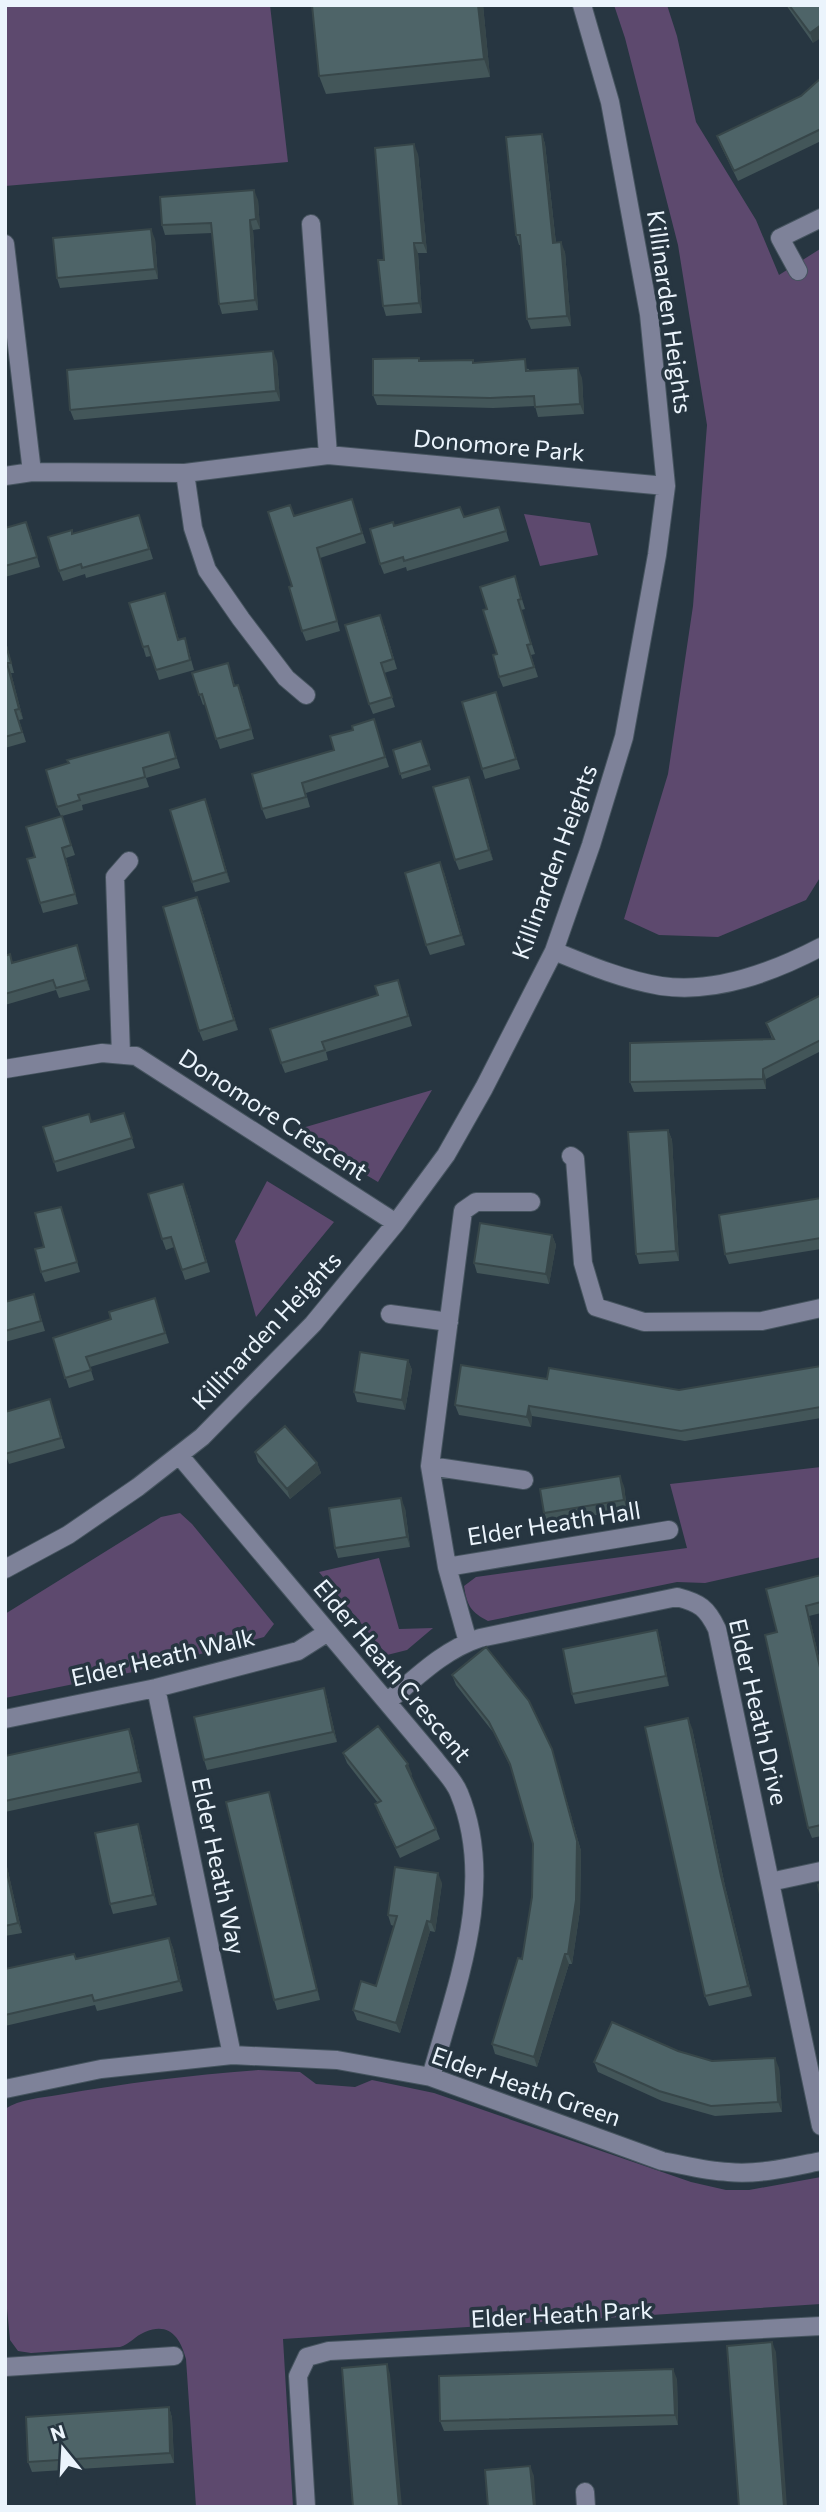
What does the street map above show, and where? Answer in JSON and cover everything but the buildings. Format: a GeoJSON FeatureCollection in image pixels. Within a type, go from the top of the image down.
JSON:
{"type":"FeatureCollection","features":[{"type":"Feature","properties":{"kind":"street","name":"Killinarden Heights"},"geometry":{"type":"LineString","coordinates":[[5,1569],[68,1535],[138,1487],[202,1437],[313,1325],[396,1223],[446,1155],[484,1088],[554,951],[591,845],[624,737],[657,555],[666,486],[649,314],[610,102],[582,5]]}},
{"type":"Feature","properties":{"kind":"street"},"geometry":{"type":"LineString","coordinates":[[798,271],[780,238],[821,218]]}},
{"type":"Feature","properties":{"kind":"street"},"geometry":{"type":"LineString","coordinates":[[311,225],[328,454]]}},
{"type":"Feature","properties":{"kind":"street"},"geometry":{"type":"LineString","coordinates":[[5,244],[32,472]]}},
{"type":"Feature","properties":{"kind":"street","name":"Donomore Park"},"geometry":{"type":"LineString","coordinates":[[5,476],[32,472],[185,472],[328,454],[666,486]]}},
{"type":"Feature","properties":{"kind":"street"},"geometry":{"type":"LineString","coordinates":[[185,472],[193,528],[207,570],[286,678],[306,695]]}},
{"type":"Feature","properties":{"kind":"street"},"geometry":{"type":"LineString","coordinates":[[121,1055],[115,877],[130,861]]}},
{"type":"Feature","properties":{"kind":"street"},"geometry":{"type":"LineString","coordinates":[[554,951],[605,972],[662,986],[717,986],[793,962],[821,947]]}},
{"type":"Feature","properties":{"kind":"street","name":"Donomore Crescent"},"geometry":{"type":"LineString","coordinates":[[5,1069],[102,1053],[136,1056],[396,1223]]}},
{"type":"Feature","properties":{"kind":"street"},"geometry":{"type":"LineString","coordinates":[[571,1156],[575,1159],[583,1263],[596,1307],[644,1322],[762,1321],[821,1308]]}},
{"type":"Feature","properties":{"kind":"street","name":"Elder Heath Hall"},"geometry":{"type":"LineString","coordinates":[[468,1642],[447,1567],[430,1466],[464,1211],[476,1202],[531,1202]]}},
{"type":"Feature","properties":{"kind":"street"},"geometry":{"type":"LineString","coordinates":[[390,1314],[449,1322]]}},
{"type":"Feature","properties":{"kind":"street","name":"Elder Heath Crescent"},"geometry":{"type":"LineString","coordinates":[[178,1455],[458,1790],[470,1827],[475,1896],[468,1939],[431,2077]]}},
{"type":"Feature","properties":{"kind":"street","name":"Elder Heath Hall"},"geometry":{"type":"LineString","coordinates":[[430,1466],[524,1480]]}},
{"type":"Feature","properties":{"kind":"street","name":"Elder Heath Hall"},"geometry":{"type":"LineString","coordinates":[[447,1567],[669,1530]]}},
{"type":"Feature","properties":{"kind":"street","name":"Elder Heath Drive"},"geometry":{"type":"LineString","coordinates":[[387,1702],[434,1663],[468,1642],[677,1597],[695,1602],[710,1613],[717,1629],[821,2126]]}},
{"type":"Feature","properties":{"kind":"street","name":"Elder Heath Walk"},"geometry":{"type":"LineString","coordinates":[[5,1719],[156,1688],[298,1651],[328,1632]]}},
{"type":"Feature","properties":{"kind":"street","name":"Elder Heath Way"},"geometry":{"type":"LineString","coordinates":[[156,1688],[232,2055]]}},
{"type":"Feature","properties":{"kind":"street"},"geometry":{"type":"LineString","coordinates":[[770,1882],[821,1871]]}},
{"type":"Feature","properties":{"kind":"street","name":"Elder Heath Green"},"geometry":{"type":"LineString","coordinates":[[5,2089],[101,2069],[232,2055],[337,2060],[431,2077],[662,2161],[731,2173],[781,2169],[821,2161]]}},
{"type":"Feature","properties":{"kind":"street","name":"Elder Heath Park"},"geometry":{"type":"LineString","coordinates":[[306,2507],[298,2376],[307,2357],[329,2351],[821,2326]]}},
{"type":"Feature","properties":{"kind":"street"},"geometry":{"type":"LineString","coordinates":[[5,2367],[174,2356]]}},
{"type":"Feature","properties":{"kind":"shaded area"},"geometry":{"type":"Polygon","coordinates":[[[5,5],[270,5],[288,162],[5,186],[5,5]]]}},
{"type":"Feature","properties":{"kind":"shaded area"},"geometry":{"type":"Polygon","coordinates":[[[614,5],[667,5],[677,36],[696,122],[756,220],[779,275],[821,246],[821,876],[806,900],[718,937],[659,935],[624,919],[668,774],[693,606],[707,425],[678,245],[625,38],[614,5]]]}},
{"type":"Feature","properties":{"kind":"shaded area"},"geometry":{"type":"Polygon","coordinates":[[[524,514],[590,523],[598,555],[540,566],[524,514]]]}},
{"type":"Feature","properties":{"kind":"shaded area"},"geometry":{"type":"Polygon","coordinates":[[[432,1090],[378,1182],[292,1131],[432,1090]]]}},
{"type":"Feature","properties":{"kind":"shaded area"},"geometry":{"type":"Polygon","coordinates":[[[267,1181],[334,1222],[256,1317],[235,1241],[267,1181]]]}},
{"type":"Feature","properties":{"kind":"shaded area"},"geometry":{"type":"Polygon","coordinates":[[[821,1467],[821,1557],[705,1583],[677,1582],[488,1621],[478,1615],[468,1603],[464,1586],[476,1577],[687,1548],[670,1484],[821,1467]]]}},
{"type":"Feature","properties":{"kind":"shaded area"},"geometry":{"type":"Polygon","coordinates":[[[180,1513],[274,1624],[264,1637],[133,1672],[5,1698],[5,1614],[161,1517],[180,1513]]]}},
{"type":"Feature","properties":{"kind":"shaded area"},"geometry":{"type":"Polygon","coordinates":[[[379,1558],[399,1629],[433,1628],[407,1650],[387,1655],[319,1572],[379,1558]]]}},
{"type":"Feature","properties":{"kind":"shaded area"},"geometry":{"type":"Polygon","coordinates":[[[258,2070],[300,2072],[316,2084],[355,2087],[372,2080],[434,2093],[691,2182],[726,2190],[749,2190],[821,2177],[821,2304],[283,2339],[293,2507],[196,2507],[186,2359],[177,2338],[167,2330],[153,2329],[120,2347],[31,2353],[18,2351],[10,2340],[5,2288],[5,2109],[31,2099],[108,2087],[258,2070]]]}}]}
